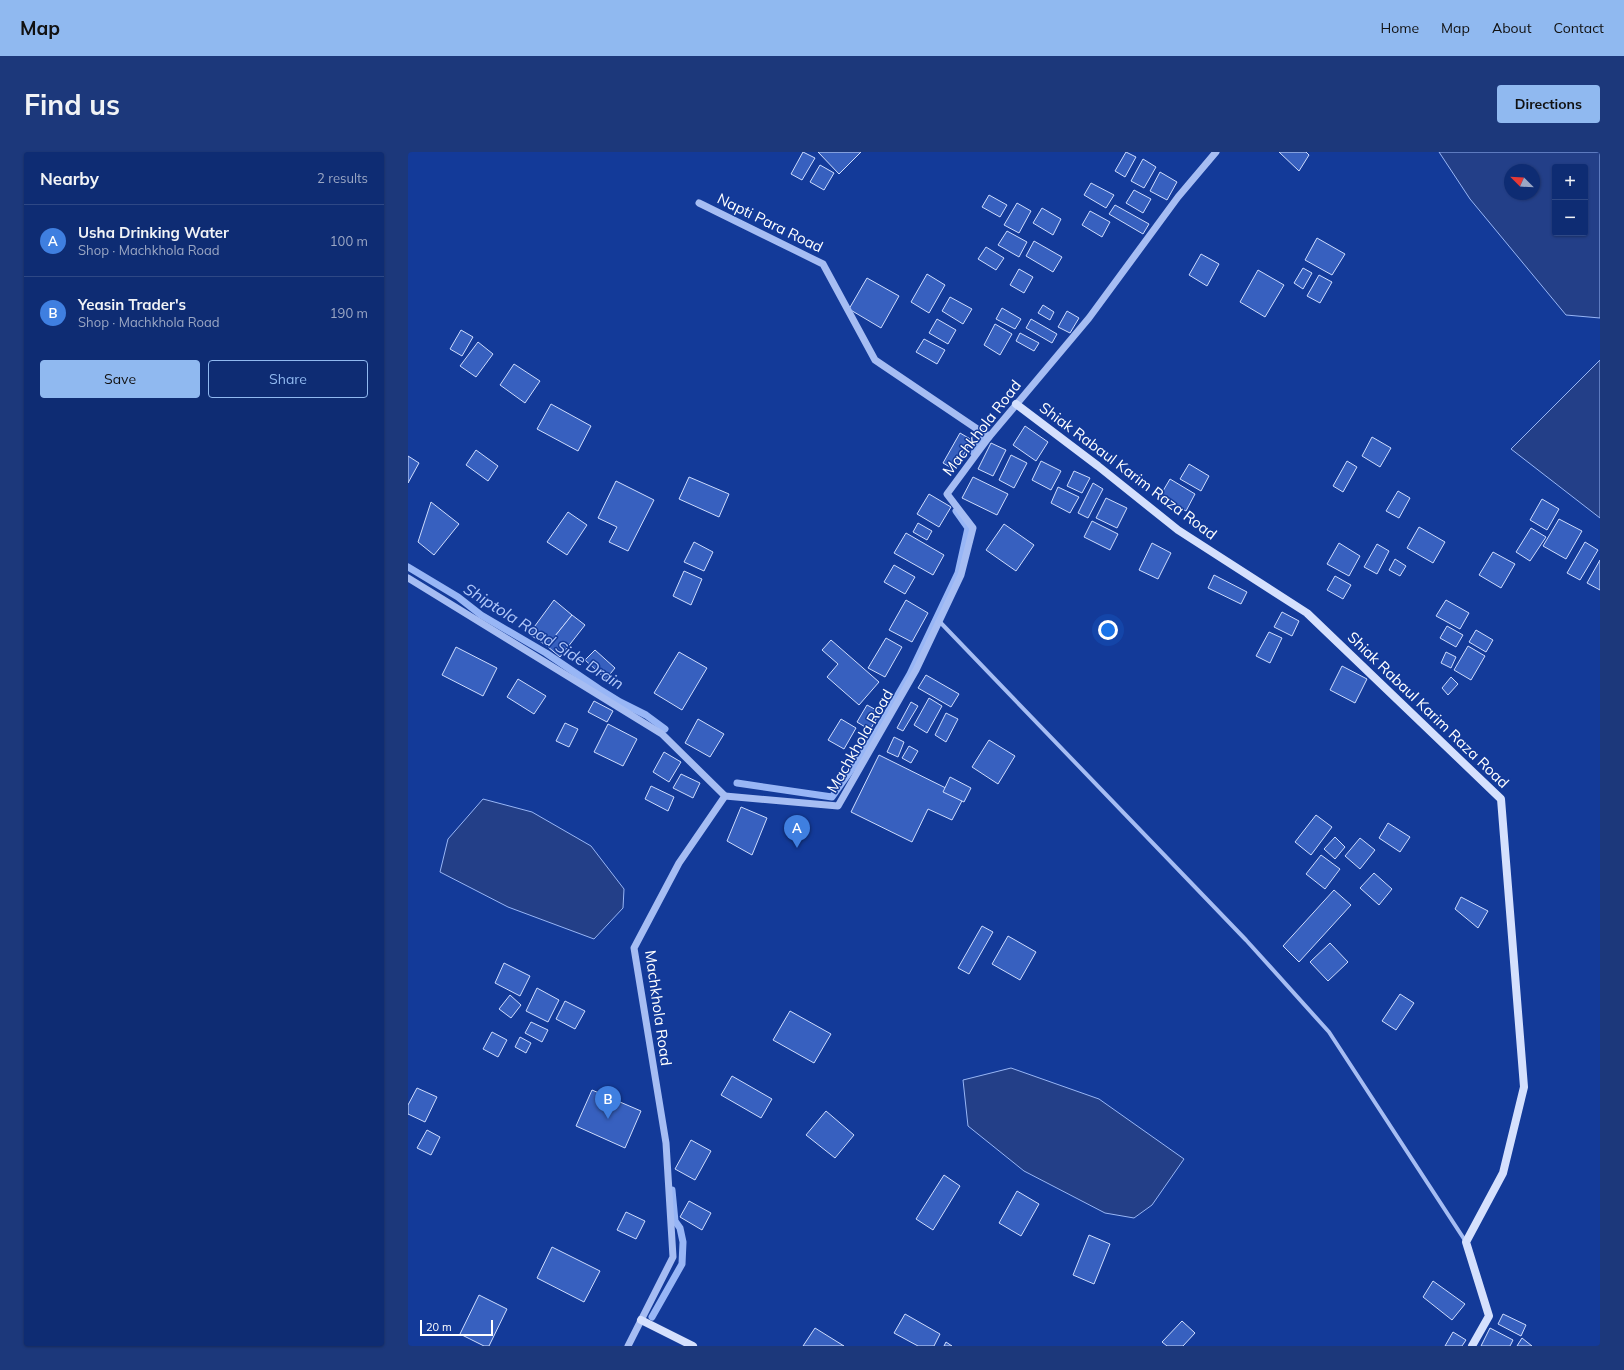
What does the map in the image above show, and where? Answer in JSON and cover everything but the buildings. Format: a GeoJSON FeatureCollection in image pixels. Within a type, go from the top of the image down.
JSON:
{"type":"FeatureCollection","features":[{"type":"Feature","properties":{"kind":"main road","name":"Shiak Rabaul Karim Raza Road"},"geometry":{"type":"LineString","coordinates":[[1016,404],[1098,466],[1178,530],[1306,612],[1501,798],[1524,1087],[1503,1173],[1466,1242]]}},
{"type":"Feature","properties":{"kind":"main road"},"geometry":{"type":"LineString","coordinates":[[1466,1242],[1489,1316],[1472,1346]]}},
{"type":"Feature","properties":{"kind":"main road"},"geometry":{"type":"LineString","coordinates":[[641,1320],[693,1346]]}},
{"type":"Feature","properties":{"kind":"street","name":"Machkhola Road"},"geometry":{"type":"LineString","coordinates":[[628,1346],[673,1257],[666,1143],[634,948],[679,863],[725,796],[838,806],[916,670],[961,575],[973,528],[947,494],[988,437],[1089,318],[1178,197],[1216,152]]}},
{"type":"Feature","properties":{"kind":"street","name":"Napti Para Road"},"geometry":{"type":"LineString","coordinates":[[699,203],[823,264],[875,360],[988,437]]}},
{"type":"Feature","properties":{"kind":"street"},"geometry":{"type":"LineString","coordinates":[[408,578],[662,734],[725,796]]}},
{"type":"Feature","properties":{"kind":"street"},"geometry":{"type":"LineString","coordinates":[[939,621],[1246,940],[1329,1032],[1466,1242]]}},
{"type":"Feature","properties":{"kind":"water"},"geometry":{"type":"Polygon","coordinates":[[[1439,152],[1600,152],[1600,318],[1566,315],[1470,199],[1439,152]]]}},
{"type":"Feature","properties":{"kind":"water"},"geometry":{"type":"Polygon","coordinates":[[[1600,360],[1600,518],[1511,449],[1600,360]]]}},
{"type":"Feature","properties":{"kind":"water"},"geometry":{"type":"Polygon","coordinates":[[[483,799],[532,812],[591,846],[624,889],[623,908],[594,939],[508,907],[440,872],[448,839],[483,799]]]}},
{"type":"Feature","properties":{"kind":"water"},"geometry":{"type":"Polygon","coordinates":[[[1011,1068],[1099,1099],[1184,1159],[1152,1205],[1134,1218],[1105,1213],[1024,1171],[968,1126],[963,1080],[1011,1068]]]}},
{"type":"Feature","properties":{"kind":"waterway"},"geometry":{"type":"LineString","coordinates":[[974,453],[986,434]]}},
{"type":"Feature","properties":{"kind":"waterway"},"geometry":{"type":"LineString","coordinates":[[737,783],[832,797],[872,740],[910,674],[958,573],[968,528],[956,511]]}},
{"type":"Feature","properties":{"kind":"waterway","name":"Shiptola Road Side Drain"},"geometry":{"type":"LineString","coordinates":[[408,567],[458,597],[481,615],[546,653],[599,689],[620,702],[646,715],[665,729]]}},
{"type":"Feature","properties":{"kind":"waterway"},"geometry":{"type":"LineString","coordinates":[[652,1317],[682,1264],[683,1242],[680,1228],[675,1221],[672,1190]]}},
{"type":"Feature","properties":{"kind":"place","name":"Usha Drinking Water"},"geometry":{"type":"Point","coordinates":[797,848]}},
{"type":"Feature","properties":{"kind":"place","name":"Yeasin Trader's"},"geometry":{"type":"Point","coordinates":[608,1119]}}]}
